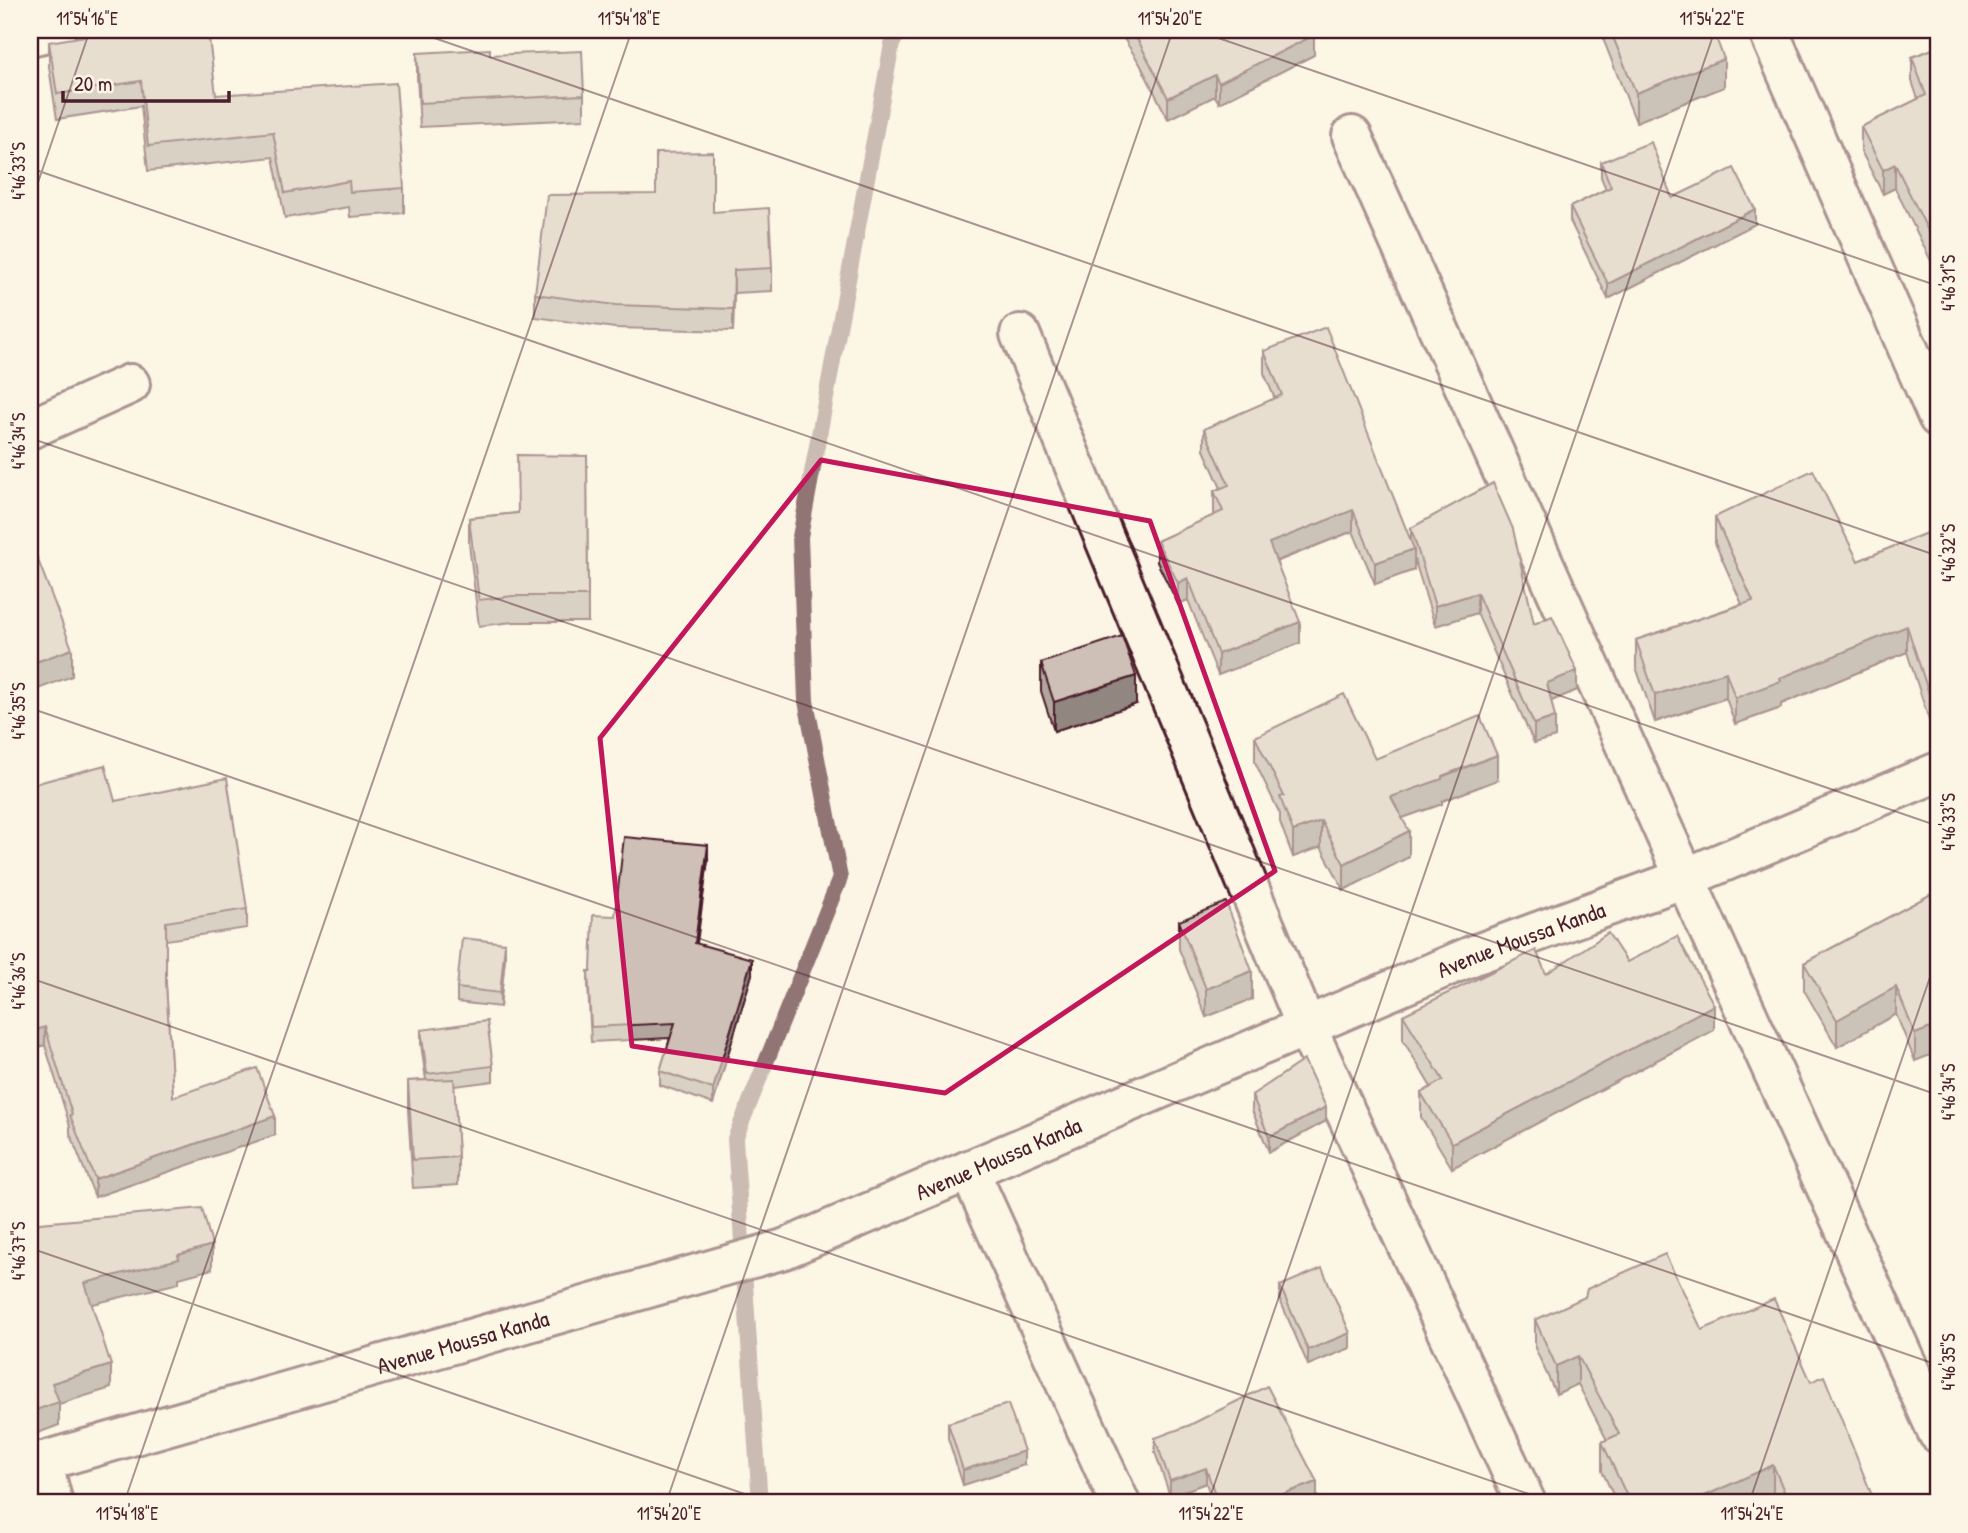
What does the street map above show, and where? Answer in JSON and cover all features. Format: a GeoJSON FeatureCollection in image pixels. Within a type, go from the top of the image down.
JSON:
{"type":"FeatureCollection","features":[{"type":"Feature","properties":{"kind":"street"},"geometry":{"type":"LineString","coordinates":[[30,36],[56,30]]}},
{"type":"Feature","properties":{"kind":"street"},"geometry":{"type":"LineString","coordinates":[[1768,30],[1938,417]]}},
{"type":"Feature","properties":{"kind":"street"},"geometry":{"type":"LineString","coordinates":[[1352,136],[1938,1433]]}},
{"type":"Feature","properties":{"kind":"street"},"geometry":{"type":"LineString","coordinates":[[1020,334],[1306,1026],[1526,1503]]}},
{"type":"Feature","properties":{"kind":"street"},"geometry":{"type":"LineString","coordinates":[[30,429],[130,384]]}},
{"type":"Feature","properties":{"kind":"street","name":"Avenue Moussa Kanda"},"geometry":{"type":"LineString","coordinates":[[36,1463],[784,1249],[1474,955],[1685,878],[1938,772]]}},
{"type":"Feature","properties":{"kind":"street"},"geometry":{"type":"LineString","coordinates":[[970,1170],[1120,1503]]}},
{"type":"Feature","properties":{"kind":"street"},"geometry":{"type":"LineString","coordinates":[[36,1463],[54,1503]]}},
{"type":"Feature","properties":{"kind":"highlighted area"},"geometry":{"type":"Polygon","coordinates":[[[821,460],[1150,521],[1275,871],[945,1093],[632,1046],[600,738],[821,460]]]}},
{"type":"Feature","properties":{"kind":"building"},"geometry":{"type":"Polygon","coordinates":[[[121,30],[122,35],[169,30],[208,30],[216,95],[396,83],[404,188],[350,192],[349,181],[285,193],[273,132],[148,146],[141,81],[57,94],[49,42],[121,30]]]}},
{"type":"Feature","properties":{"kind":"building"},"geometry":{"type":"Polygon","coordinates":[[[1131,30],[1311,30],[1314,35],[1219,83],[1215,75],[1168,98],[1131,30]]]}},
{"type":"Feature","properties":{"kind":"building"},"geometry":{"type":"Polygon","coordinates":[[[1610,30],[1713,30],[1724,59],[1636,93],[1610,30]]]}},
{"type":"Feature","properties":{"kind":"building"},"geometry":{"type":"Polygon","coordinates":[[[1938,47],[1936,247],[1895,164],[1883,170],[1861,127],[1926,95],[1912,57],[1938,47]]]}},
{"type":"Feature","properties":{"kind":"building"},"geometry":{"type":"Polygon","coordinates":[[[490,49],[490,55],[582,51],[584,95],[420,103],[417,53],[490,49]]]}},
{"type":"Feature","properties":{"kind":"building"},"geometry":{"type":"Polygon","coordinates":[[[1651,142],[1672,198],[1734,168],[1755,209],[1608,284],[1570,207],[1611,187],[1601,162],[1651,142]]]}},
{"type":"Feature","properties":{"kind":"building"},"geometry":{"type":"Polygon","coordinates":[[[713,152],[713,212],[769,208],[772,268],[734,270],[733,309],[615,305],[535,294],[547,195],[656,194],[656,153],[713,152]]]}},
{"type":"Feature","properties":{"kind":"building"},"geometry":{"type":"Polygon","coordinates":[[[1326,327],[1414,549],[1375,563],[1353,510],[1269,543],[1300,622],[1218,654],[1188,578],[1178,583],[1157,541],[1223,511],[1214,491],[1229,485],[1204,429],[1282,395],[1264,351],[1326,327]]]}},
{"type":"Feature","properties":{"kind":"building"},"geometry":{"type":"Polygon","coordinates":[[[517,455],[587,456],[588,596],[513,596],[479,600],[469,518],[518,513],[517,455]]]}},
{"type":"Feature","properties":{"kind":"building"},"geometry":{"type":"Polygon","coordinates":[[[1813,470],[1858,561],[1934,530],[1938,540],[1938,694],[1930,697],[1907,626],[1735,698],[1726,672],[1655,695],[1636,640],[1753,601],[1715,517],[1813,470]]]}},
{"type":"Feature","properties":{"kind":"building"},"geometry":{"type":"Polygon","coordinates":[[[1493,483],[1513,529],[1534,624],[1552,616],[1577,671],[1547,683],[1555,717],[1534,724],[1477,593],[1435,606],[1411,528],[1493,483]]]}},
{"type":"Feature","properties":{"kind":"building"},"geometry":{"type":"Polygon","coordinates":[[[30,539],[72,649],[30,664],[30,539]]]}},
{"type":"Feature","properties":{"kind":"building"},"geometry":{"type":"Polygon","coordinates":[[[1122,636],[1136,676],[1054,702],[1041,663],[1122,636]]]}},
{"type":"Feature","properties":{"kind":"building"},"geometry":{"type":"Polygon","coordinates":[[[1344,694],[1375,759],[1480,716],[1497,755],[1391,797],[1409,831],[1344,864],[1321,821],[1293,831],[1280,797],[1284,796],[1255,737],[1344,694]]]}},
{"type":"Feature","properties":{"kind":"building"},"geometry":{"type":"Polygon","coordinates":[[[105,765],[115,801],[227,778],[247,909],[166,922],[166,984],[173,1097],[257,1068],[275,1116],[95,1179],[70,1115],[72,1114],[45,1027],[30,1032],[30,785],[105,765]]]}},
{"type":"Feature","properties":{"kind":"building"},"geometry":{"type":"Polygon","coordinates":[[[624,837],[708,845],[695,943],[752,959],[713,1089],[660,1071],[675,1023],[591,1027],[588,971],[591,971],[593,915],[615,916],[624,837]]]}},
{"type":"Feature","properties":{"kind":"building"},"geometry":{"type":"Polygon","coordinates":[[[1935,892],[1938,897],[1938,963],[1933,965],[1938,978],[1938,1025],[1915,1034],[1896,987],[1837,1020],[1804,963],[1935,892]]]}},
{"type":"Feature","properties":{"kind":"building"},"geometry":{"type":"Polygon","coordinates":[[[1226,902],[1252,971],[1206,989],[1179,921],[1226,902]]]}},
{"type":"Feature","properties":{"kind":"building"},"geometry":{"type":"Polygon","coordinates":[[[1608,933],[1627,962],[1677,936],[1714,1005],[1452,1143],[1421,1093],[1443,1080],[1403,1015],[1536,950],[1546,974],[1608,933]]]}},
{"type":"Feature","properties":{"kind":"building"},"geometry":{"type":"Polygon","coordinates":[[[462,938],[505,943],[500,993],[457,988],[462,938]]]}},
{"type":"Feature","properties":{"kind":"building"},"geometry":{"type":"Polygon","coordinates":[[[487,1021],[493,1066],[427,1074],[421,1030],[487,1021]]]}},
{"type":"Feature","properties":{"kind":"building"},"geometry":{"type":"Polygon","coordinates":[[[1304,1060],[1326,1107],[1269,1137],[1252,1095],[1304,1060]]]}},
{"type":"Feature","properties":{"kind":"building"},"geometry":{"type":"Polygon","coordinates":[[[454,1079],[458,1157],[413,1160],[408,1081],[454,1079]]]}},
{"type":"Feature","properties":{"kind":"building"},"geometry":{"type":"Polygon","coordinates":[[[202,1208],[212,1245],[178,1255],[179,1259],[85,1283],[111,1365],[52,1383],[59,1402],[30,1412],[30,1224],[202,1208]]]}},
{"type":"Feature","properties":{"kind":"building"},"geometry":{"type":"Polygon","coordinates":[[[1665,1254],[1702,1330],[1774,1299],[1811,1382],[1824,1376],[1875,1503],[1789,1503],[1773,1465],[1689,1503],[1630,1503],[1602,1442],[1619,1434],[1578,1356],[1556,1366],[1535,1320],[1585,1297],[1587,1289],[1665,1254]]]}},
{"type":"Feature","properties":{"kind":"building"},"geometry":{"type":"Polygon","coordinates":[[[1322,1268],[1350,1333],[1308,1350],[1280,1286],[1322,1268]]]}},
{"type":"Feature","properties":{"kind":"building"},"geometry":{"type":"Polygon","coordinates":[[[1267,1386],[1317,1482],[1257,1503],[1218,1503],[1206,1468],[1170,1481],[1155,1438],[1190,1425],[1267,1386]]]}},
{"type":"Feature","properties":{"kind":"building"},"geometry":{"type":"Polygon","coordinates":[[[1008,1404],[1024,1451],[963,1470],[948,1423],[1008,1404]]]}},
{"type":"Feature","properties":{"kind":"building"},"geometry":{"type":"Polygon","coordinates":[[[350,1497],[352,1503],[324,1503],[350,1497]]]}},
{"type":"Feature","properties":{"kind":"waterway"},"geometry":{"type":"LineString","coordinates":[[760,1503],[735,1139],[840,878],[806,701],[800,537],[892,44],[900,30]]}}]}
